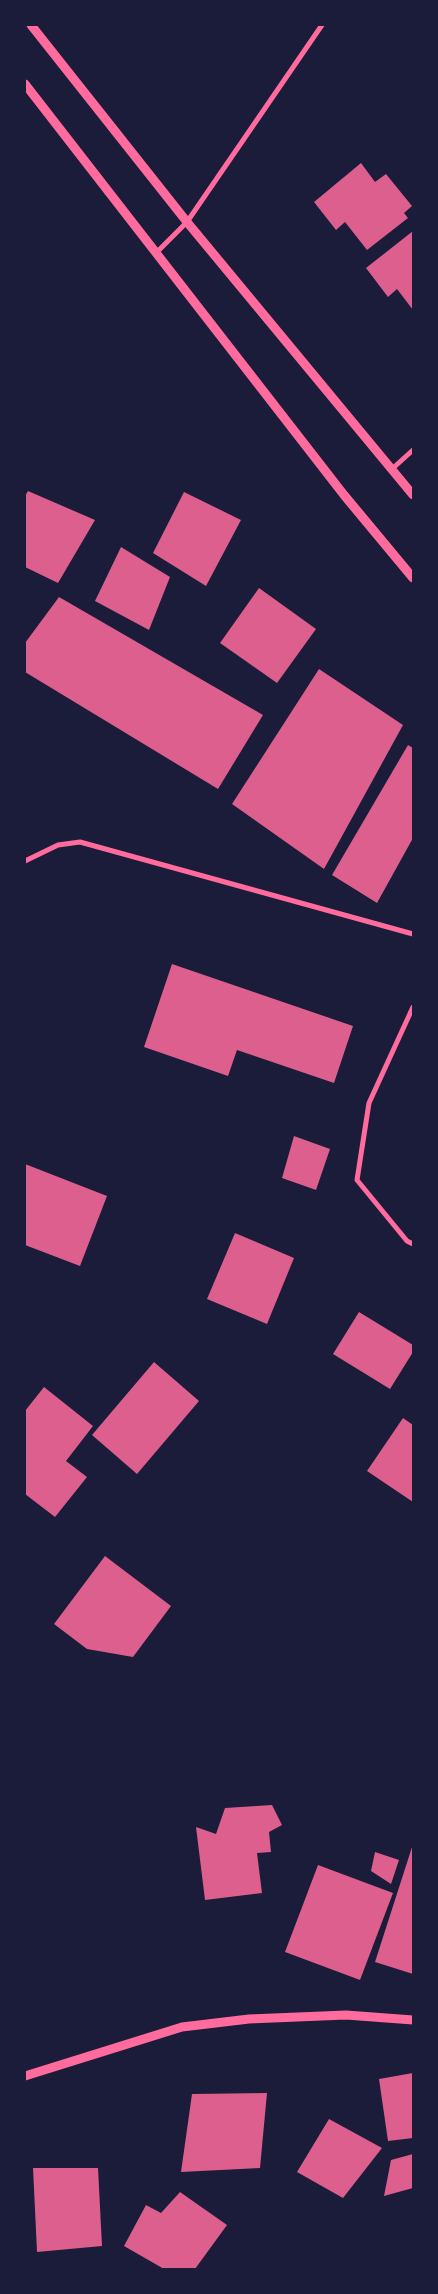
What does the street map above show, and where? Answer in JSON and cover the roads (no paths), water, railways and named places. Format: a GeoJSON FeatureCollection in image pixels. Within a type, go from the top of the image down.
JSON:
{"type":"FeatureCollection","features":[{"type":"Feature","properties":{"kind":"street"},"geometry":{"type":"LineString","coordinates":[[31,25],[186,222],[413,495]]}},
{"type":"Feature","properties":{"kind":"street"},"geometry":{"type":"LineString","coordinates":[[155,254],[186,222],[322,25]]}},
{"type":"Feature","properties":{"kind":"street"},"geometry":{"type":"LineString","coordinates":[[25,84],[155,254],[344,495],[413,578]]}},
{"type":"Feature","properties":{"kind":"street"},"geometry":{"type":"LineString","coordinates":[[392,469],[413,450]]}},
{"type":"Feature","properties":{"kind":"street"},"geometry":{"type":"LineString","coordinates":[[25,862],[58,845],[80,842],[413,934]]}},
{"type":"Feature","properties":{"kind":"street"},"geometry":{"type":"LineString","coordinates":[[413,1007],[369,1103],[357,1180],[408,1241],[413,1244]]}},
{"type":"Feature","properties":{"kind":"street"},"geometry":{"type":"LineString","coordinates":[[25,2076],[182,2027],[250,2019],[327,2016],[413,2020]]}}]}
